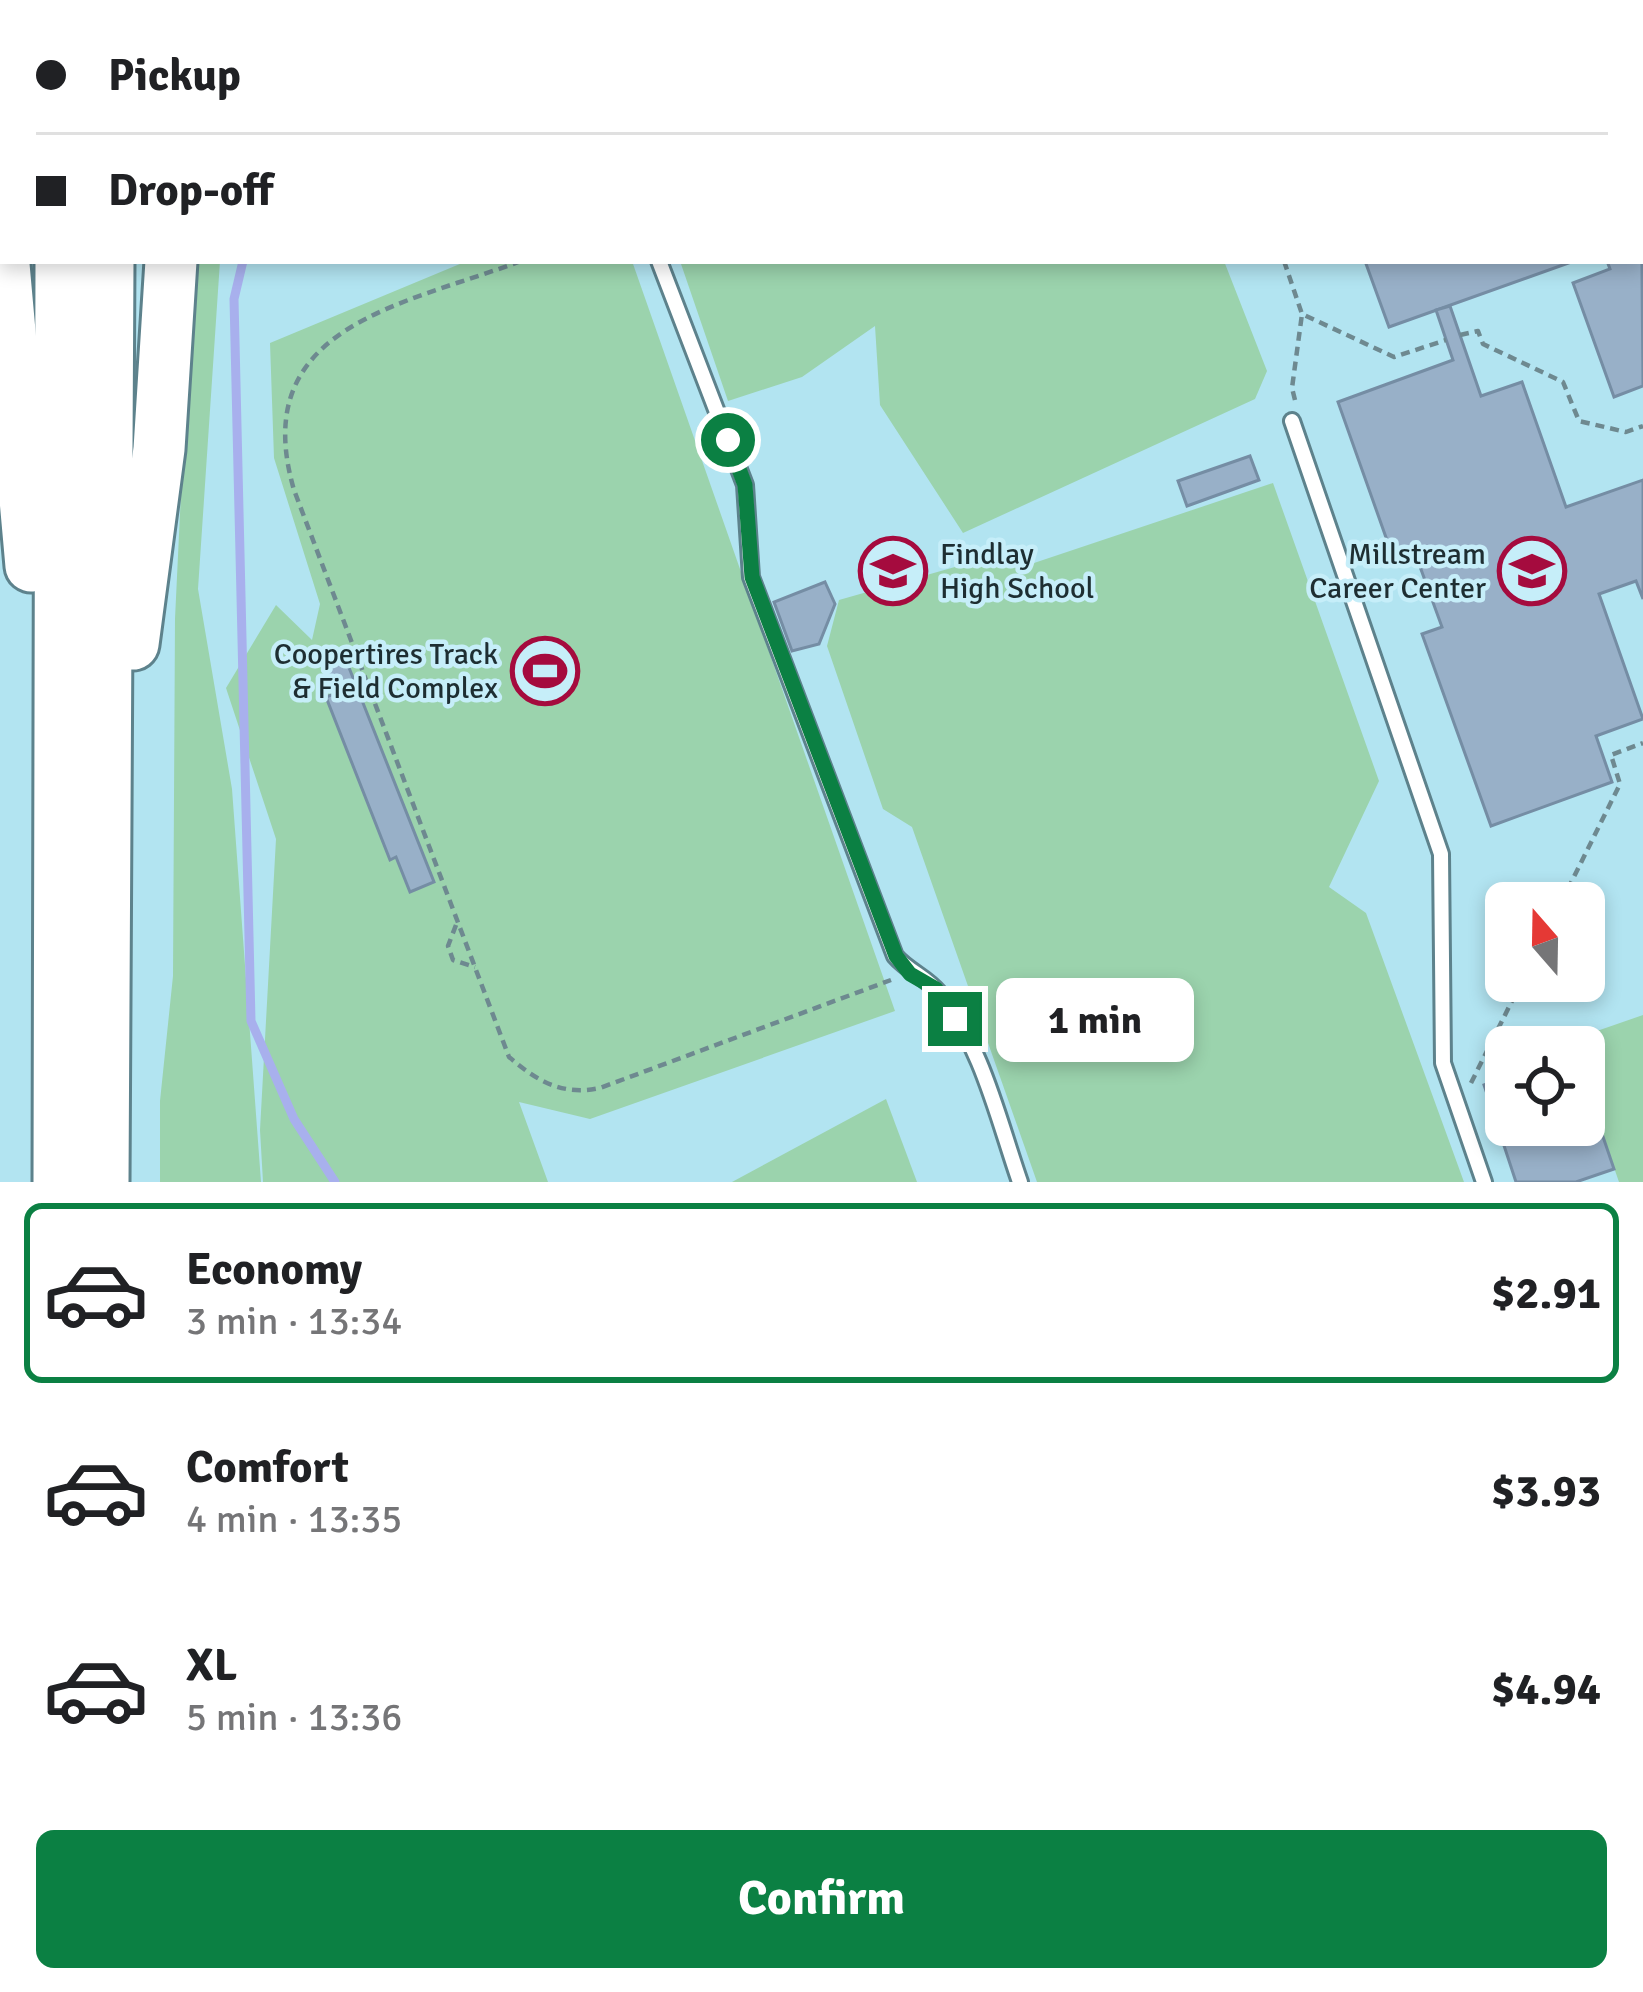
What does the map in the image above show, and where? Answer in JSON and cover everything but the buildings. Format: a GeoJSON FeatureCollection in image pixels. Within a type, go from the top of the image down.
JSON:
{"type":"FeatureCollection","features":[{"type":"Feature","properties":{"kind":"highway"},"geometry":{"type":"LineString","coordinates":[[4,264],[60,866]]}},
{"type":"Feature","properties":{"kind":"highway"},"geometry":{"type":"LineString","coordinates":[[59,1182],[61,264]]}},
{"type":"Feature","properties":{"kind":"highway"},"geometry":{"type":"LineString","coordinates":[[103,1182],[108,264]]}},
{"type":"Feature","properties":{"kind":"highway"},"geometry":{"type":"LineString","coordinates":[[104,1020],[125,886],[127,693],[159,449],[171,264]]}},
{"type":"Feature","properties":{"kind":"lane"},"geometry":{"type":"LineString","coordinates":[[660,264],[745,485],[752,577],[896,956],[910,974],[936,989],[974,1050],[1020,1182]]}},
{"type":"Feature","properties":{"kind":"lane"},"geometry":{"type":"LineString","coordinates":[[1292,421],[1442,854],[1443,1063],[1484,1182]]}},
{"type":"Feature","properties":{"kind":"path"},"geometry":{"type":"LineString","coordinates":[[512,264],[358,321],[328,340],[300,372],[284,413],[283,451],[509,1057],[538,1082],[578,1093],[910,974]]}},
{"type":"Feature","properties":{"kind":"path"},"geometry":{"type":"LineString","coordinates":[[1284,264],[1302,314],[1292,388],[1299,412],[1292,421]]}},
{"type":"Feature","properties":{"kind":"path"},"geometry":{"type":"LineString","coordinates":[[1302,314],[1394,357],[1446,340]]}},
{"type":"Feature","properties":{"kind":"path"},"geometry":{"type":"LineString","coordinates":[[1460,335],[1478,331],[1484,344],[1563,382],[1579,421],[1626,432],[1643,426]]}},
{"type":"Feature","properties":{"kind":"path"},"geometry":{"type":"LineString","coordinates":[[1571,882],[1620,784],[1610,754],[1643,743]]}},
{"type":"Feature","properties":{"kind":"path"},"geometry":{"type":"LineString","coordinates":[[458,921],[448,946],[453,960],[475,967]]}},
{"type":"Feature","properties":{"kind":"path"},"geometry":{"type":"LineString","coordinates":[[1459,1108],[1512,1002]]}},
{"type":"Feature","properties":{"kind":"shaded area","name":"Findlay High School"},"geometry":{"type":"Polygon","coordinates":[[[0,264],[1643,264],[1643,1182],[0,1182],[0,264]]]}},
{"type":"Feature","properties":{"kind":"green space"},"geometry":{"type":"Polygon","coordinates":[[[192,264],[220,264],[198,589],[232,789],[261,1182],[160,1182],[160,1101],[173,976],[175,619],[192,264]]]}},
{"type":"Feature","properties":{"kind":"green space","name":"Coopertires Track & Field Complex"},"geometry":{"type":"Polygon","coordinates":[[[460,264],[633,264],[895,1011],[590,1119],[519,1102],[548,1182],[263,1182],[260,1130],[276,839],[226,688],[276,605],[312,640],[320,604],[274,458],[270,343],[460,264]]]}},
{"type":"Feature","properties":{"kind":"green space"},"geometry":{"type":"Polygon","coordinates":[[[681,264],[1225,264],[1267,371],[1255,399],[963,533],[880,405],[875,326],[802,377],[728,401],[681,264]]]}},
{"type":"Feature","properties":{"kind":"green space"},"geometry":{"type":"Polygon","coordinates":[[[1273,483],[1379,781],[1329,887],[1366,913],[1464,1182],[1037,1182],[912,827],[883,809],[827,646],[839,600],[1011,551],[1034,563],[1273,483]]]}},
{"type":"Feature","properties":{"kind":"green space"},"geometry":{"type":"Polygon","coordinates":[[[1643,1015],[1643,1182],[1619,1182],[1605,1142],[1605,1028],[1643,1015]]]}},
{"type":"Feature","properties":{"kind":"green space"},"geometry":{"type":"Polygon","coordinates":[[[886,1099],[917,1182],[732,1182],[886,1099]]]}},
{"type":"Feature","properties":{"kind":"waterway"},"geometry":{"type":"LineString","coordinates":[[242,264],[234,299],[251,1021],[294,1119],[335,1182]]}},
{"type":"Feature","properties":{"kind":"place","name":"Findlay High School"},"geometry":{"type":"Point","coordinates":[893,571]}},
{"type":"Feature","properties":{"kind":"place","name":"Millstream Career Center"},"geometry":{"type":"Point","coordinates":[1532,571]}},
{"type":"Feature","properties":{"kind":"place","name":"Coopertires Track & Field Complex"},"geometry":{"type":"Point","coordinates":[545,671]}},
{"type":"Feature","properties":{"kind":"route"},"geometry":{"type":"LineString","coordinates":[[728,440],[745,485],[752,577],[896,956],[910,974],[936,989],[955,1019]]}}]}
